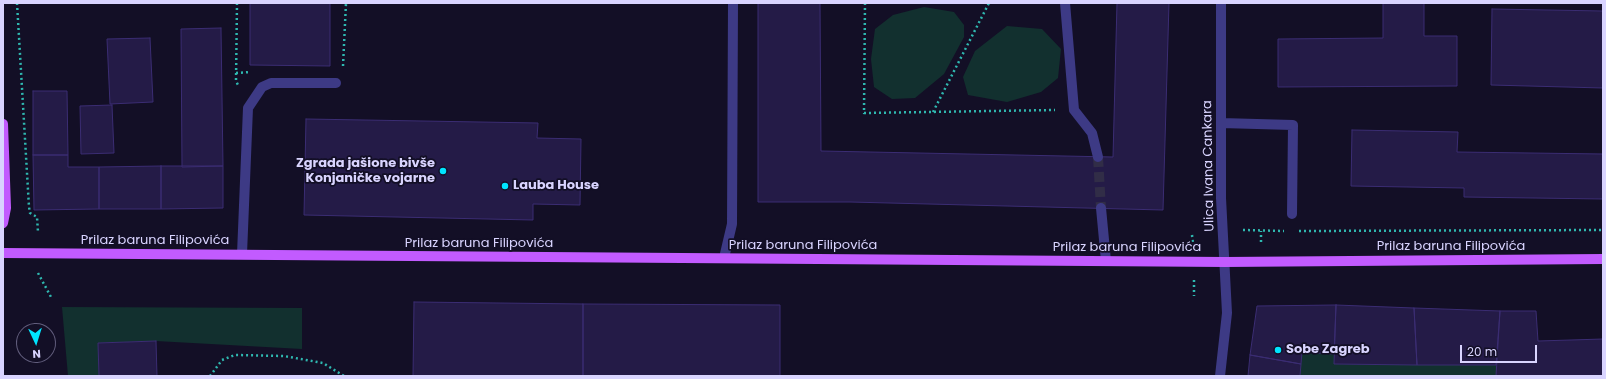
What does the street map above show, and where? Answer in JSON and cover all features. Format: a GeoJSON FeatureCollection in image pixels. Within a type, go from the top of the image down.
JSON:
{"type":"FeatureCollection","features":[{"type":"Feature","properties":{"kind":"main road"},"geometry":{"type":"LineString","coordinates":[[3,124],[6,208],[3,224]]}},
{"type":"Feature","properties":{"kind":"main road","name":"Prilaz baruna Filipovića"},"geometry":{"type":"LineString","coordinates":[[3,253],[1225,262],[1603,259]]}},
{"type":"Feature","properties":{"kind":"street"},"geometry":{"type":"LineString","coordinates":[[724,258],[732,224],[733,3]]}},
{"type":"Feature","properties":{"kind":"street"},"geometry":{"type":"LineString","coordinates":[[1065,3],[1074,110],[1092,133],[1098,156]]}},
{"type":"Feature","properties":{"kind":"street","name":"Ulica Ivana Cankara"},"geometry":{"type":"LineString","coordinates":[[1220,376],[1227,313],[1221,198],[1221,3]]}},
{"type":"Feature","properties":{"kind":"street"},"geometry":{"type":"LineString","coordinates":[[242,254],[248,108],[262,87],[271,83],[336,83]]}},
{"type":"Feature","properties":{"kind":"street"},"geometry":{"type":"LineString","coordinates":[[1221,123],[1293,125],[1292,214]]}},
{"type":"Feature","properties":{"kind":"street"},"geometry":{"type":"LineString","coordinates":[[1101,208],[1106,261]]}},
{"type":"Feature","properties":{"kind":"path"},"geometry":{"type":"LineString","coordinates":[[17,3],[29,207],[30,213],[37,217],[38,232]]}},
{"type":"Feature","properties":{"kind":"path"},"geometry":{"type":"LineString","coordinates":[[237,3],[236,81],[248,108]]}},
{"type":"Feature","properties":{"kind":"path"},"geometry":{"type":"LineString","coordinates":[[343,70],[346,3]]}},
{"type":"Feature","properties":{"kind":"path"},"geometry":{"type":"LineString","coordinates":[[865,3],[864,113],[1074,110]]}},
{"type":"Feature","properties":{"kind":"path"},"geometry":{"type":"LineString","coordinates":[[934,112],[989,3]]}},
{"type":"Feature","properties":{"kind":"path"},"geometry":{"type":"LineString","coordinates":[[236,73],[252,72]]}},
{"type":"Feature","properties":{"kind":"path"},"geometry":{"type":"LineString","coordinates":[[1243,230],[1285,231]]}},
{"type":"Feature","properties":{"kind":"path"},"geometry":{"type":"LineString","coordinates":[[1293,231],[1603,230]]}},
{"type":"Feature","properties":{"kind":"path"},"geometry":{"type":"LineString","coordinates":[[1261,231],[1261,242]]}},
{"type":"Feature","properties":{"kind":"path"},"geometry":{"type":"LineString","coordinates":[[1192,235],[1193,246]]}},
{"type":"Feature","properties":{"kind":"path"},"geometry":{"type":"LineString","coordinates":[[38,273],[51,297]]}},
{"type":"Feature","properties":{"kind":"path"},"geometry":{"type":"LineString","coordinates":[[1194,280],[1194,296]]}},
{"type":"Feature","properties":{"kind":"path"},"geometry":{"type":"LineString","coordinates":[[210,376],[222,360],[235,355],[284,356],[323,362],[344,376]]}},
{"type":"Feature","properties":{"kind":"green space"},"geometry":{"type":"Polygon","coordinates":[[[924,7],[954,12],[964,25],[964,37],[944,74],[915,98],[892,99],[874,87],[871,59],[875,29],[893,15],[924,7]]]}},
{"type":"Feature","properties":{"kind":"green space"},"geometry":{"type":"Polygon","coordinates":[[[1007,26],[1042,29],[1061,49],[1058,78],[1041,92],[1007,102],[968,95],[963,77],[975,51],[1007,26]]]}},
{"type":"Feature","properties":{"kind":"green space"},"geometry":{"type":"Polygon","coordinates":[[[62,307],[302,308],[302,349],[156,341],[98,343],[99,376],[68,376],[62,307]]]}},
{"type":"Feature","properties":{"kind":"green space"},"geometry":{"type":"Polygon","coordinates":[[[1302,352],[1334,354],[1334,364],[1496,365],[1496,376],[1300,376],[1302,352]]]}},
{"type":"Feature","properties":{"kind":"building"},"geometry":{"type":"Polygon","coordinates":[[[250,3],[330,3],[330,66],[250,65],[250,3]]]}},
{"type":"Feature","properties":{"kind":"building"},"geometry":{"type":"Polygon","coordinates":[[[758,3],[820,3],[821,151],[1113,157],[1117,3],[1169,3],[1163,210],[850,202],[758,202],[758,3]]]}},
{"type":"Feature","properties":{"kind":"building"},"geometry":{"type":"Polygon","coordinates":[[[1383,3],[1424,3],[1424,36],[1457,36],[1457,86],[1278,87],[1278,39],[1383,38],[1383,3]]]}},
{"type":"Feature","properties":{"kind":"building"},"geometry":{"type":"Polygon","coordinates":[[[1492,9],[1603,11],[1603,88],[1491,85],[1492,9]]]}},
{"type":"Feature","properties":{"kind":"building"},"geometry":{"type":"Polygon","coordinates":[[[221,28],[223,166],[182,167],[181,29],[221,28]]]}},
{"type":"Feature","properties":{"kind":"building"},"geometry":{"type":"Polygon","coordinates":[[[150,38],[153,102],[110,104],[107,39],[150,38]]]}},
{"type":"Feature","properties":{"kind":"building"},"geometry":{"type":"Polygon","coordinates":[[[33,91],[67,91],[68,155],[33,155],[33,91]]]}},
{"type":"Feature","properties":{"kind":"building"},"geometry":{"type":"Polygon","coordinates":[[[112,105],[114,153],[81,154],[80,106],[112,105]]]}},
{"type":"Feature","properties":{"kind":"building","name":"Zgrada jašione bivše Konjaničke vojarne"},"geometry":{"type":"Polygon","coordinates":[[[306,119],[538,123],[537,138],[581,139],[580,205],[533,204],[533,220],[304,215],[306,119]]]}},
{"type":"Feature","properties":{"kind":"building"},"geometry":{"type":"Polygon","coordinates":[[[1352,130],[1458,132],[1457,152],[1603,154],[1603,199],[1464,197],[1464,188],[1351,186],[1352,130]]]}},
{"type":"Feature","properties":{"kind":"building"},"geometry":{"type":"Polygon","coordinates":[[[33,155],[68,155],[68,167],[99,167],[99,209],[34,210],[33,155]]]}},
{"type":"Feature","properties":{"kind":"building"},"geometry":{"type":"Polygon","coordinates":[[[161,166],[161,209],[99,209],[99,167],[161,166]]]}},
{"type":"Feature","properties":{"kind":"building"},"geometry":{"type":"Polygon","coordinates":[[[161,166],[223,166],[223,208],[161,209],[161,166]]]}},
{"type":"Feature","properties":{"kind":"building"},"geometry":{"type":"Polygon","coordinates":[[[414,302],[583,304],[583,376],[413,376],[414,302]]]}},
{"type":"Feature","properties":{"kind":"building"},"geometry":{"type":"Polygon","coordinates":[[[583,304],[780,305],[780,376],[583,376],[583,304]]]}},
{"type":"Feature","properties":{"kind":"building"},"geometry":{"type":"Polygon","coordinates":[[[1336,305],[1334,354],[1302,352],[1301,364],[1250,355],[1257,306],[1336,305]]]}},
{"type":"Feature","properties":{"kind":"building"},"geometry":{"type":"Polygon","coordinates":[[[1336,305],[1414,308],[1417,365],[1334,364],[1336,305]]]}},
{"type":"Feature","properties":{"kind":"building"},"geometry":{"type":"Polygon","coordinates":[[[1414,308],[1500,311],[1496,365],[1417,365],[1414,308]]]}},
{"type":"Feature","properties":{"kind":"building"},"geometry":{"type":"Polygon","coordinates":[[[1500,311],[1536,311],[1538,341],[1603,339],[1603,376],[1496,376],[1500,311]]]}},
{"type":"Feature","properties":{"kind":"building"},"geometry":{"type":"Polygon","coordinates":[[[156,341],[157,376],[99,376],[98,343],[156,341]]]}},
{"type":"Feature","properties":{"kind":"building"},"geometry":{"type":"Polygon","coordinates":[[[1250,355],[1301,364],[1300,376],[1248,376],[1250,355]]]}},
{"type":"Feature","properties":{"kind":"tunnel"},"geometry":{"type":"LineString","coordinates":[[1098,157],[1101,208]]}},
{"type":"Feature","properties":{"kind":"place","name":"Zgrada jašione bivše Konjaničke vojarne"},"geometry":{"type":"Point","coordinates":[443,171]}},
{"type":"Feature","properties":{"kind":"place","name":"Lauba House"},"geometry":{"type":"Point","coordinates":[505,186]}},
{"type":"Feature","properties":{"kind":"place","name":"Sobe Zagreb"},"geometry":{"type":"Point","coordinates":[1278,350]}}]}
